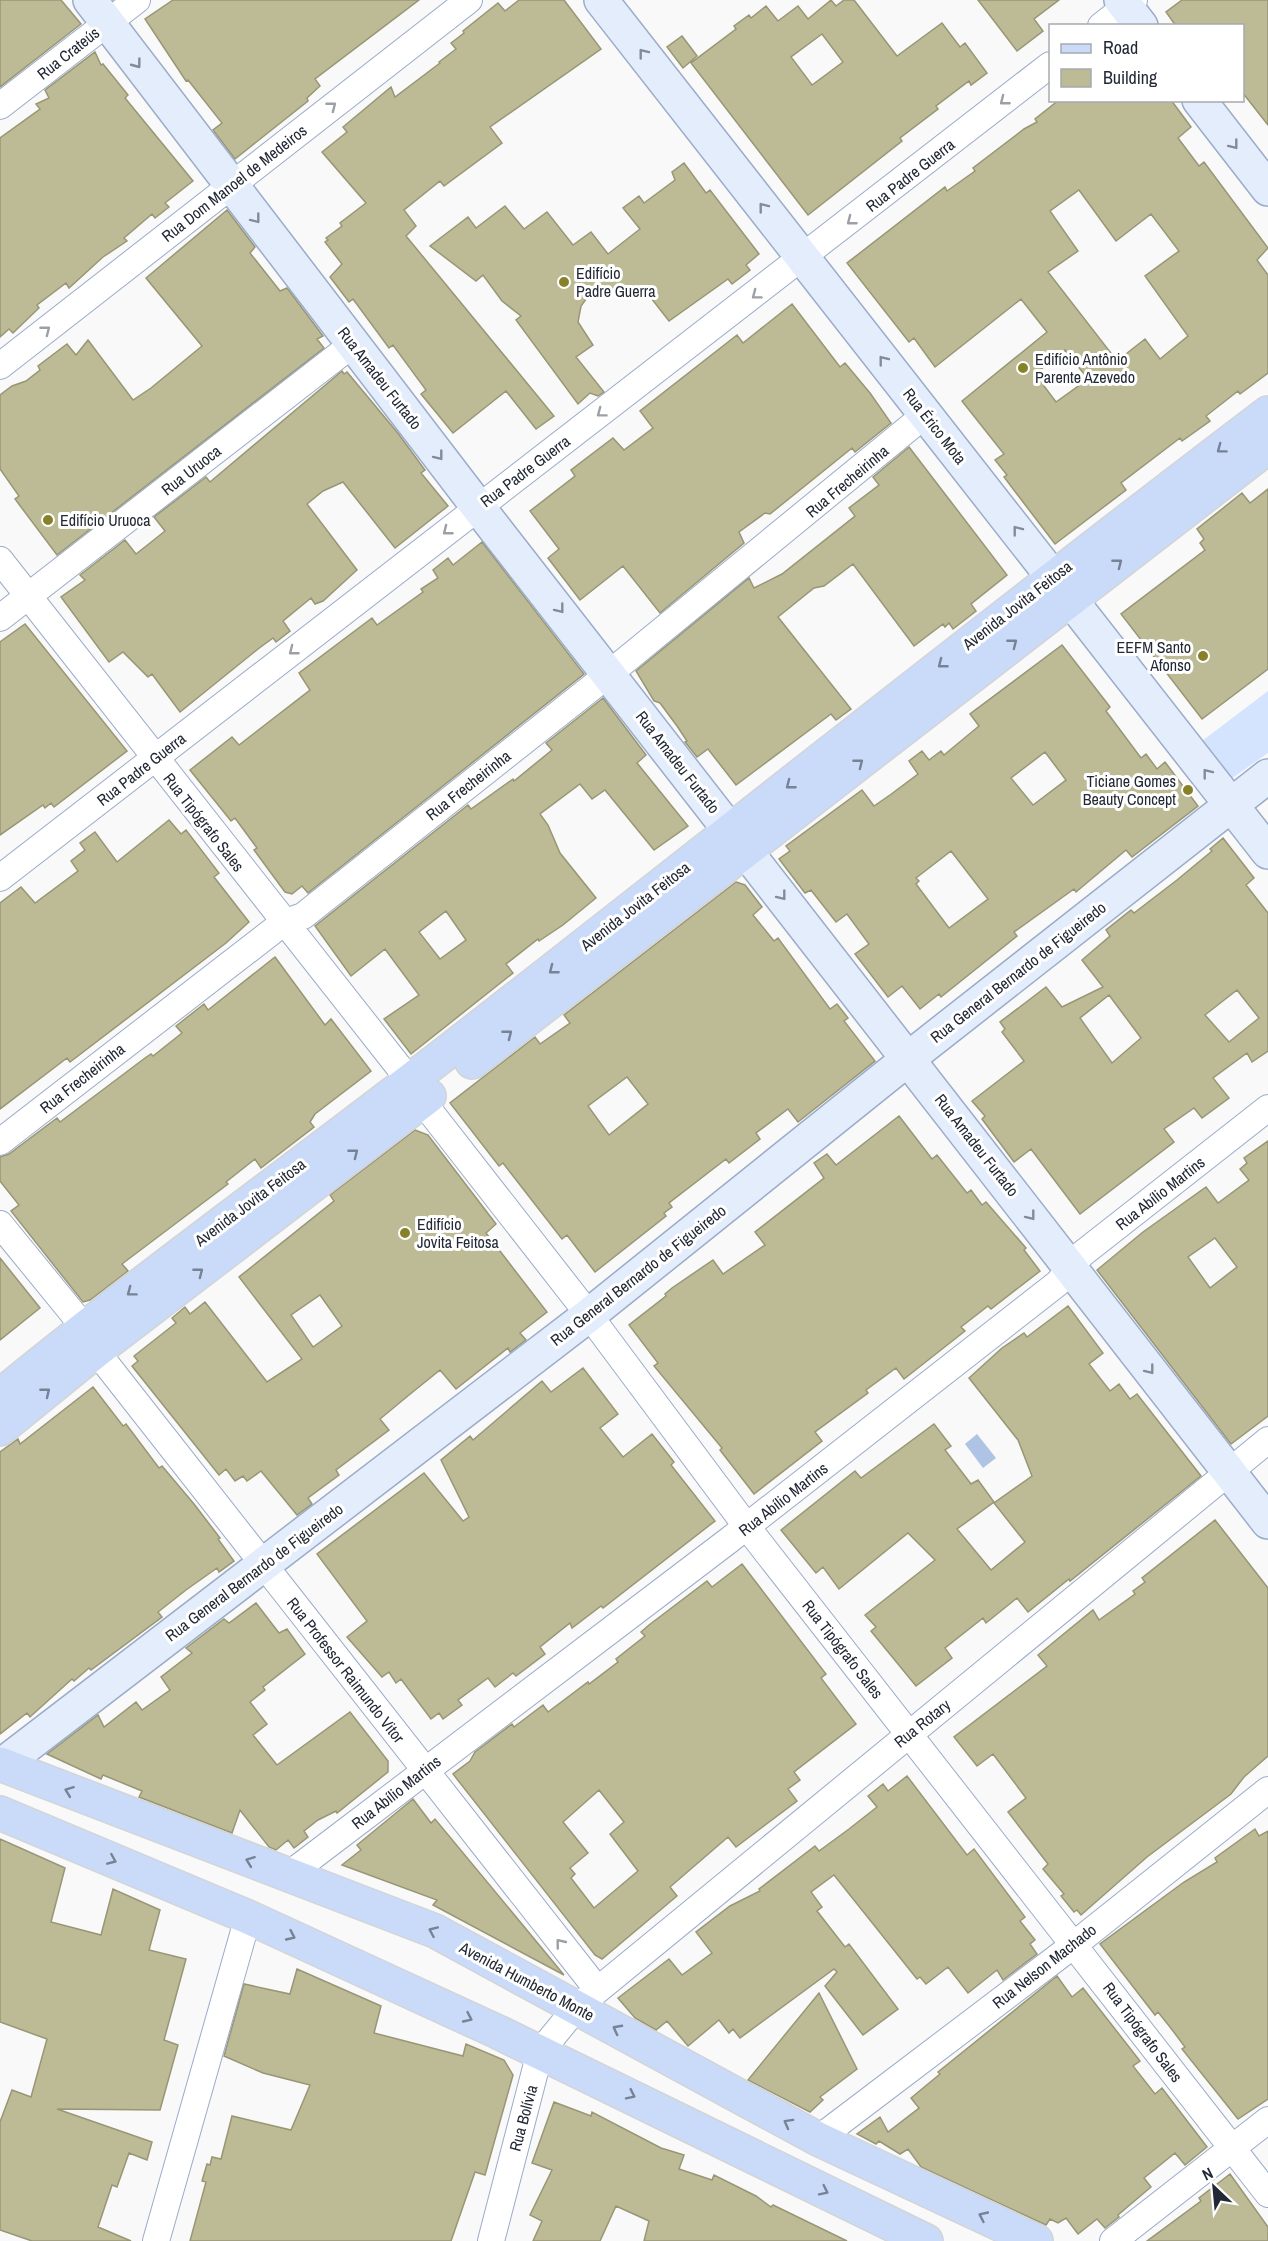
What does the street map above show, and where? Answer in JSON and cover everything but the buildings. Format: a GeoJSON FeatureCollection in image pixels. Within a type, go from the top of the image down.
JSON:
{"type":"FeatureCollection","features":[{"type":"Feature","properties":{"kind":"main road","name":"Avenida Jovita Feitosa"},"geometry":{"type":"LineString","coordinates":[[0,1396],[90,1339],[416,1091],[1063,587],[1268,413]]}},
{"type":"Feature","properties":{"kind":"main road","name":"Avenida Jovita Feitosa"},"geometry":{"type":"LineString","coordinates":[[1063,587],[1268,447]]}},
{"type":"Feature","properties":{"kind":"main road","name":"Avenida Jovita Feitosa"},"geometry":{"type":"LineString","coordinates":[[0,1429],[90,1339]]}},
{"type":"Feature","properties":{"kind":"main road","name":"Avenida Humberto Monte"},"geometry":{"type":"LineString","coordinates":[[1,1765],[435,1931],[587,1998],[818,2139],[1036,2241]]}},
{"type":"Feature","properties":{"kind":"main road"},"geometry":{"type":"LineString","coordinates":[[0,1813],[248,1917],[540,2052],[926,2241]]}},
{"type":"Feature","properties":{"kind":"street","name":"Rua Crateús"},"geometry":{"type":"LineString","coordinates":[[0,106],[98,12],[137,0]]}},
{"type":"Feature","properties":{"kind":"street","name":"Rua Dom Manoel de Medeiros"},"geometry":{"type":"LineString","coordinates":[[0,366],[469,0]]}},
{"type":"Feature","properties":{"kind":"street","name":"Rua Érico Mota"},"geometry":{"type":"LineString","coordinates":[[602,0],[1268,852]]}},
{"type":"Feature","properties":{"kind":"street","name":"Rua Amadeu Furtado"},"geometry":{"type":"LineString","coordinates":[[98,12],[478,507],[610,673],[1268,1522]]}},
{"type":"Feature","properties":{"kind":"street","name":"Rua Padre Guerra"},"geometry":{"type":"LineString","coordinates":[[0,878],[478,507],[803,259],[1049,66]]}},
{"type":"Feature","properties":{"kind":"street"},"geometry":{"type":"LineString","coordinates":[[1201,102],[1268,189]]}},
{"type":"Feature","properties":{"kind":"street","name":"Rua Uruoca"},"geometry":{"type":"LineString","coordinates":[[0,618],[353,344]]}},
{"type":"Feature","properties":{"kind":"street","name":"Rua Frecheirinha"},"geometry":{"type":"LineString","coordinates":[[0,1142],[283,923],[303,916],[610,673],[926,414]]}},
{"type":"Feature","properties":{"kind":"street","name":"Rua Tipógrafo Sales"},"geometry":{"type":"LineString","coordinates":[[0,560],[416,1091],[589,1315],[747,1527],[1268,2194]]}},
{"type":"Feature","properties":{"kind":"street","name":"Rua General Bernardo de Figueiredo"},"geometry":{"type":"LineString","coordinates":[[1,1765],[589,1315],[909,1058],[1268,776]]}},
{"type":"Feature","properties":{"kind":"street","name":"Rua Abílio Martins"},"geometry":{"type":"LineString","coordinates":[[287,1875],[424,1769],[747,1527],[1058,1282],[1086,1251],[1268,1108]]}},
{"type":"Feature","properties":{"kind":"street","name":"Rua Professor Raimundo Vitor"},"geometry":{"type":"LineString","coordinates":[[0,1224],[263,1565],[424,1769],[587,1998]]}},
{"type":"Feature","properties":{"kind":"street","name":"Rua Rotary"},"geometry":{"type":"LineString","coordinates":[[587,1998],[1268,1440]]}},
{"type":"Feature","properties":{"kind":"street","name":"Rua Nelson Machado"},"geometry":{"type":"LineString","coordinates":[[818,2139],[1075,1944],[1268,1790]]}},
{"type":"Feature","properties":{"kind":"street"},"geometry":{"type":"LineString","coordinates":[[156,2241],[248,1917]]}},
{"type":"Feature","properties":{"kind":"street","name":"Rua Bolívia"},"geometry":{"type":"LineString","coordinates":[[490,2241],[540,2052],[587,1998]]}},
{"type":"Feature","properties":{"kind":"street"},"geometry":{"type":"LineString","coordinates":[[1113,2241],[1268,2120]]}},
{"type":"Feature","properties":{"kind":"shaded area"},"geometry":{"type":"Polygon","coordinates":[[[1268,691],[1268,753],[1231,779],[1202,741],[1268,691]]]}},
{"type":"Feature","properties":{"kind":"shaded area"},"geometry":{"type":"Polygon","coordinates":[[[977,1434],[996,1458],[983,1468],[965,1444],[977,1434]]]}},
{"type":"Feature","properties":{"kind":"place","name":"Edifício Padre Guerra"},"geometry":{"type":"Point","coordinates":[564,282]}},
{"type":"Feature","properties":{"kind":"place","name":"Edifício Antônio Parente Azevedo"},"geometry":{"type":"Point","coordinates":[1023,368]}},
{"type":"Feature","properties":{"kind":"place","name":"Edifício Uruoca"},"geometry":{"type":"Point","coordinates":[48,520]}},
{"type":"Feature","properties":{"kind":"place","name":"EEFM Santo Afonso"},"geometry":{"type":"Point","coordinates":[1203,656]}},
{"type":"Feature","properties":{"kind":"place","name":"Ticiane Gomes Beauty Concept"},"geometry":{"type":"Point","coordinates":[1188,790]}},
{"type":"Feature","properties":{"kind":"place","name":"Edifício Jovita Feitosa"},"geometry":{"type":"Point","coordinates":[405,1233]}}]}
